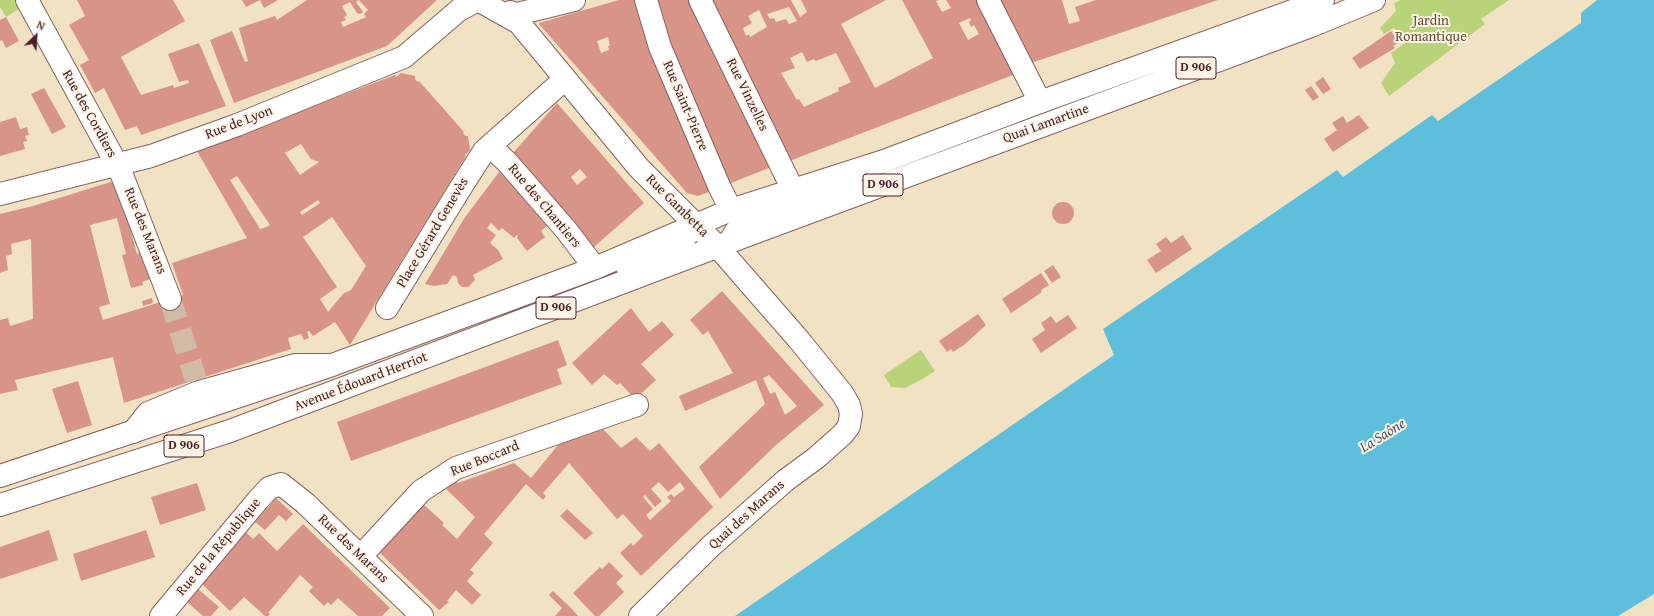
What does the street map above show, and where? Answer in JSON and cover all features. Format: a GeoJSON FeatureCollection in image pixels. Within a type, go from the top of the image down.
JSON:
{"type":"FeatureCollection","features":[{"type":"Feature","properties":{"kind":"street","name":"Rue des Cordiers"},"geometry":{"type":"LineString","coordinates":[[27,0],[117,164]]}},
{"type":"Feature","properties":{"kind":"street"},"geometry":{"type":"LineString","coordinates":[[510,13],[574,0]]}},
{"type":"Feature","properties":{"kind":"street","name":"Rue Saint-Pierre"},"geometry":{"type":"LineString","coordinates":[[646,0],[660,47],[719,186],[731,210]]}},
{"type":"Feature","properties":{"kind":"street","name":"Rue Vinzelles"},"geometry":{"type":"LineString","coordinates":[[700,0],[793,190]]}},
{"type":"Feature","properties":{"kind":"street"},"geometry":{"type":"LineString","coordinates":[[988,0],[1040,102]]}},
{"type":"Feature","properties":{"kind":"street","name":"Quai Lamartine"},"geometry":{"type":"LineString","coordinates":[[696,225],[731,210],[884,161],[1040,102],[1323,0]]}},
{"type":"Feature","properties":{"kind":"street","name":"Quai Lamartine"},"geometry":{"type":"LineString","coordinates":[[724,249],[1374,0]]}},
{"type":"Feature","properties":{"kind":"street","name":"Rue de Lyon"},"geometry":{"type":"LineString","coordinates":[[0,194],[150,156],[237,125],[404,57],[462,5],[480,2],[510,13]]}},
{"type":"Feature","properties":{"kind":"street","name":"Rue Gambetta"},"geometry":{"type":"LineString","coordinates":[[510,13],[638,168],[696,225],[724,249],[842,393],[849,405],[851,414]]}},
{"type":"Feature","properties":{"kind":"street","name":"Place Gérard Genevès"},"geometry":{"type":"LineString","coordinates":[[387,308],[484,153],[565,79]]}},
{"type":"Feature","properties":{"kind":"street","name":"Rue des Chantiers"},"geometry":{"type":"LineString","coordinates":[[484,153],[517,174],[596,268]]}},
{"type":"Feature","properties":{"kind":"street"},"geometry":{"type":"LineString","coordinates":[[724,249],[736,231],[760,216],[823,192],[884,161]]}},
{"type":"Feature","properties":{"kind":"street","name":"Rue des Marans"},"geometry":{"type":"LineString","coordinates":[[117,164],[168,291]]}},
{"type":"Feature","properties":{"kind":"street"},"geometry":{"type":"LineString","coordinates":[[514,324],[549,301],[671,252],[696,225]]}},
{"type":"Feature","properties":{"kind":"street","name":"Avenue Édouard Herriot"},"geometry":{"type":"LineString","coordinates":[[0,476],[332,365],[596,268],[696,225]]}},
{"type":"Feature","properties":{"kind":"street","name":"Avenue Édouard Herriot"},"geometry":{"type":"LineString","coordinates":[[0,505],[230,431],[514,324],[724,249]]}},
{"type":"Feature","properties":{"kind":"street"},"geometry":{"type":"LineString","coordinates":[[133,432],[148,413],[198,386],[295,365],[332,365]]}},
{"type":"Feature","properties":{"kind":"street","name":"Rue Boccard"},"geometry":{"type":"LineString","coordinates":[[361,556],[420,491],[456,468],[637,405]]}},
{"type":"Feature","properties":{"kind":"street","name":"Quai des Marans"},"geometry":{"type":"LineString","coordinates":[[640,616],[711,546],[786,480],[816,458],[843,434],[849,426],[851,414]]}},
{"type":"Feature","properties":{"kind":"street","name":"Rue des Marans"},"geometry":{"type":"LineString","coordinates":[[281,484],[306,503],[422,616]]}},
{"type":"Feature","properties":{"kind":"street","name":"Rue de la République"},"geometry":{"type":"LineString","coordinates":[[161,616],[258,500],[269,488],[281,484]]}},
{"type":"Feature","properties":{"kind":"green space"},"geometry":{"type":"Polygon","coordinates":[[[0,0],[18,0],[22,7],[6,17],[0,7],[0,0]]]}},
{"type":"Feature","properties":{"kind":"green space","name":"Jardin Romantique"},"geometry":{"type":"Polygon","coordinates":[[[1401,0],[1509,0],[1481,19],[1485,24],[1389,96],[1381,83],[1395,63],[1391,53],[1405,43],[1394,28],[1384,34],[1380,28],[1396,11],[1394,3],[1401,0]]]}},
{"type":"Feature","properties":{"kind":"green space"},"geometry":{"type":"Polygon","coordinates":[[[921,350],[935,371],[905,388],[891,387],[884,375],[921,350]]]}},
{"type":"Feature","properties":{"kind":"water","name":"La Saône"},"geometry":{"type":"Polygon","coordinates":[[[1597,0],[1654,0],[1654,594],[1618,616],[735,616],[1114,355],[1103,329],[1337,170],[1343,177],[1432,115],[1438,121],[1581,23],[1581,13],[1597,0]]]}},
{"type":"Feature","properties":{"kind":"building"},"geometry":{"type":"Polygon","coordinates":[[[77,0],[173,0],[185,21],[121,57],[141,95],[173,85],[174,88],[189,83],[188,80],[179,82],[168,54],[199,43],[226,106],[141,135],[137,126],[125,130],[104,88],[95,93],[80,65],[89,60],[69,25],[85,16],[77,0]]]}},
{"type":"Feature","properties":{"kind":"building"},"geometry":{"type":"Polygon","coordinates":[[[242,0],[260,0],[246,7],[242,0]]]}},
{"type":"Feature","properties":{"kind":"building"},"geometry":{"type":"Polygon","coordinates":[[[260,0],[278,0],[264,8],[260,0]]]}},
{"type":"Feature","properties":{"kind":"building"},"geometry":{"type":"Polygon","coordinates":[[[307,0],[359,0],[437,0],[387,46],[234,103],[210,40],[232,31],[245,62],[248,61],[239,28],[275,16],[277,20],[307,0]],[[359,0],[356,2],[363,12],[360,14],[357,13],[350,2],[342,6],[347,15],[344,17],[346,20],[341,22],[343,27],[366,17],[364,14],[368,10],[359,0]]]}},
{"type":"Feature","properties":{"kind":"building"},"geometry":{"type":"Polygon","coordinates":[[[619,0],[638,0],[714,190],[698,196],[687,193],[539,23],[619,0]],[[608,37],[597,41],[601,53],[609,50],[608,46],[610,46],[608,37]]]}},
{"type":"Feature","properties":{"kind":"building"},"geometry":{"type":"Polygon","coordinates":[[[653,0],[688,0],[774,166],[726,185],[653,0]]]}},
{"type":"Feature","properties":{"kind":"building"},"geometry":{"type":"Polygon","coordinates":[[[704,0],[791,0],[800,17],[807,12],[801,0],[886,0],[841,24],[875,88],[933,58],[902,0],[939,0],[936,1],[942,12],[951,8],[946,0],[980,0],[1018,73],[787,162],[704,0]],[[789,7],[767,14],[770,19],[774,18],[776,22],[786,19],[789,24],[797,21],[789,7]],[[759,10],[748,16],[752,23],[743,28],[746,36],[749,34],[750,37],[767,27],[759,10]],[[970,18],[959,23],[968,40],[979,34],[974,25],[971,27],[969,22],[971,20],[970,18]],[[802,52],[790,58],[795,68],[781,73],[797,100],[799,99],[804,107],[839,91],[838,88],[851,82],[836,53],[816,61],[814,59],[807,62],[802,52]]]}},
{"type":"Feature","properties":{"kind":"building"},"geometry":{"type":"Polygon","coordinates":[[[997,0],[1062,0],[1069,24],[1080,21],[1075,7],[1096,0],[1218,0],[1031,63],[997,0]]]}},
{"type":"Feature","properties":{"kind":"building"},"geometry":{"type":"Polygon","coordinates":[[[6,17],[19,41],[6,48],[2,40],[0,41],[0,20],[6,17]]]}},
{"type":"Feature","properties":{"kind":"building"},"geometry":{"type":"Polygon","coordinates":[[[1391,31],[1399,42],[1393,46],[1395,48],[1360,69],[1352,58],[1391,31]]]}},
{"type":"Feature","properties":{"kind":"building"},"geometry":{"type":"Polygon","coordinates":[[[401,73],[415,76],[415,79],[418,82],[419,81],[464,132],[463,133],[465,136],[468,136],[470,150],[465,155],[466,156],[350,345],[335,322],[313,336],[309,331],[307,332],[309,338],[304,340],[301,334],[288,338],[291,349],[124,403],[113,357],[15,380],[18,390],[0,394],[0,320],[8,318],[10,326],[33,319],[31,239],[11,244],[12,254],[6,256],[8,270],[0,273],[0,214],[33,206],[117,180],[137,254],[140,253],[153,278],[142,282],[143,285],[131,288],[122,255],[126,254],[117,218],[90,225],[110,304],[99,307],[103,320],[183,295],[172,263],[247,238],[197,151],[395,75],[396,77],[401,73]],[[301,144],[285,153],[300,175],[319,162],[311,159],[301,144]],[[237,176],[230,180],[260,229],[270,225],[237,176]],[[318,200],[300,212],[302,215],[320,203],[318,200]],[[332,217],[303,237],[337,287],[320,299],[328,312],[344,293],[351,290],[366,266],[332,217]]]}},
{"type":"Feature","properties":{"kind":"building"},"geometry":{"type":"Polygon","coordinates":[[[1323,77],[1331,89],[1323,94],[1315,83],[1323,77]]]}},
{"type":"Feature","properties":{"kind":"building"},"geometry":{"type":"Polygon","coordinates":[[[1311,86],[1319,97],[1313,101],[1305,90],[1311,86]]]}},
{"type":"Feature","properties":{"kind":"building"},"geometry":{"type":"Polygon","coordinates":[[[44,88],[66,127],[52,134],[31,94],[44,88]]]}},
{"type":"Feature","properties":{"kind":"building"},"geometry":{"type":"Polygon","coordinates":[[[557,103],[644,203],[594,247],[513,153],[557,103]],[[580,169],[571,177],[577,185],[587,177],[580,169]]]}},
{"type":"Feature","properties":{"kind":"building"},"geometry":{"type":"Polygon","coordinates":[[[1359,115],[1369,128],[1333,152],[1324,139],[1337,130],[1332,123],[1343,116],[1347,123],[1359,115]]]}},
{"type":"Feature","properties":{"kind":"building"},"geometry":{"type":"Polygon","coordinates":[[[16,117],[20,129],[27,127],[29,135],[25,136],[27,141],[23,142],[25,149],[0,156],[0,122],[16,117]]]}},
{"type":"Feature","properties":{"kind":"building"},"geometry":{"type":"Polygon","coordinates":[[[500,171],[548,225],[541,231],[545,237],[527,251],[517,238],[517,235],[514,238],[502,228],[499,231],[491,223],[487,228],[496,235],[490,243],[498,250],[503,259],[473,275],[475,280],[468,287],[462,287],[458,283],[457,277],[453,275],[447,284],[434,286],[425,284],[465,217],[500,171]]]}},
{"type":"Feature","properties":{"kind":"building"},"geometry":{"type":"Polygon","coordinates":[[[1063,202],[1067,203],[1073,209],[1073,217],[1067,223],[1063,224],[1059,223],[1053,217],[1052,213],[1053,209],[1059,203],[1063,202]]]}},
{"type":"Feature","properties":{"kind":"building"},"geometry":{"type":"Polygon","coordinates":[[[1183,235],[1192,249],[1156,273],[1147,260],[1161,251],[1156,244],[1166,237],[1171,243],[1183,235]]]}},
{"type":"Feature","properties":{"kind":"building"},"geometry":{"type":"Polygon","coordinates":[[[1053,265],[1061,277],[1052,283],[1044,271],[1053,265]]]}},
{"type":"Feature","properties":{"kind":"building"},"geometry":{"type":"Polygon","coordinates":[[[1041,273],[1049,285],[1041,290],[1042,292],[1011,313],[1002,299],[1041,273]]]}},
{"type":"Feature","properties":{"kind":"building"},"geometry":{"type":"Polygon","coordinates":[[[722,291],[824,405],[776,445],[720,499],[699,467],[765,404],[756,380],[685,411],[679,396],[733,373],[708,331],[703,335],[690,320],[722,291]],[[769,375],[763,378],[770,394],[775,392],[785,415],[797,406],[769,375]]]}},
{"type":"Feature","properties":{"kind":"building"},"geometry":{"type":"Polygon","coordinates":[[[152,298],[153,303],[143,306],[142,301],[152,298]]]}},
{"type":"Feature","properties":{"kind":"building"},"geometry":{"type":"Polygon","coordinates":[[[631,308],[649,332],[662,321],[674,335],[641,364],[656,380],[635,399],[620,383],[617,385],[604,374],[592,385],[572,363],[631,308]]]}},
{"type":"Feature","properties":{"kind":"building"},"geometry":{"type":"Polygon","coordinates":[[[978,314],[986,325],[964,345],[953,352],[951,349],[947,352],[939,341],[978,314]]]}},
{"type":"Feature","properties":{"kind":"building"},"geometry":{"type":"Polygon","coordinates":[[[1068,315],[1077,328],[1041,353],[1032,339],[1045,330],[1041,323],[1051,316],[1056,323],[1068,315]]]}},
{"type":"Feature","properties":{"kind":"building"},"geometry":{"type":"Polygon","coordinates":[[[558,340],[567,365],[557,369],[562,384],[351,461],[337,422],[558,340]]]}},
{"type":"Feature","properties":{"kind":"building"},"geometry":{"type":"Polygon","coordinates":[[[78,381],[92,425],[67,433],[52,389],[78,381]]]}},
{"type":"Feature","properties":{"kind":"building"},"geometry":{"type":"Polygon","coordinates":[[[571,429],[579,438],[603,429],[621,448],[636,437],[650,451],[659,443],[713,507],[641,576],[620,553],[631,543],[633,546],[643,536],[623,514],[617,519],[569,463],[543,493],[546,496],[543,500],[526,484],[484,534],[493,543],[470,570],[474,573],[467,581],[481,595],[472,605],[456,590],[447,601],[449,602],[439,610],[379,552],[422,503],[444,523],[442,525],[457,539],[475,517],[442,485],[451,476],[458,483],[514,463],[531,478],[571,429]],[[659,482],[651,489],[662,501],[655,507],[645,495],[643,497],[653,509],[646,515],[650,520],[671,501],[667,497],[671,494],[674,497],[685,489],[680,482],[668,492],[659,482]]]}},
{"type":"Feature","properties":{"kind":"building"},"geometry":{"type":"Polygon","coordinates":[[[197,483],[206,510],[160,525],[151,497],[197,483]]]}},
{"type":"Feature","properties":{"kind":"building"},"geometry":{"type":"Polygon","coordinates":[[[276,498],[293,514],[286,521],[279,515],[265,530],[255,522],[276,498]]]}},
{"type":"Feature","properties":{"kind":"building"},"geometry":{"type":"Polygon","coordinates":[[[567,509],[593,533],[585,540],[560,516],[567,509]]]}},
{"type":"Feature","properties":{"kind":"building"},"geometry":{"type":"Polygon","coordinates":[[[303,524],[390,608],[382,616],[358,616],[338,598],[331,605],[328,602],[324,606],[309,591],[313,587],[300,575],[268,613],[270,614],[268,616],[265,616],[244,597],[230,611],[202,584],[246,532],[253,539],[259,533],[277,551],[303,524]]]}},
{"type":"Feature","properties":{"kind":"building"},"geometry":{"type":"Polygon","coordinates":[[[49,530],[58,560],[0,579],[0,547],[49,530]]]}},
{"type":"Feature","properties":{"kind":"building"},"geometry":{"type":"Polygon","coordinates":[[[146,530],[155,557],[81,581],[73,554],[146,530]]]}},
{"type":"Feature","properties":{"kind":"building"},"geometry":{"type":"Polygon","coordinates":[[[609,562],[623,576],[616,583],[624,592],[599,616],[595,616],[573,593],[600,567],[602,569],[609,562]]]}},
{"type":"Feature","properties":{"kind":"building"},"geometry":{"type":"Polygon","coordinates":[[[198,589],[219,607],[211,616],[203,616],[187,602],[198,589]]]}},
{"type":"Feature","properties":{"kind":"building"},"geometry":{"type":"Polygon","coordinates":[[[553,591],[578,616],[555,616],[562,608],[549,595],[553,591]]]}},
{"type":"Feature","properties":{"kind":"tunnel"},"geometry":{"type":"LineString","coordinates":[[170,299],[196,380]]}}]}
